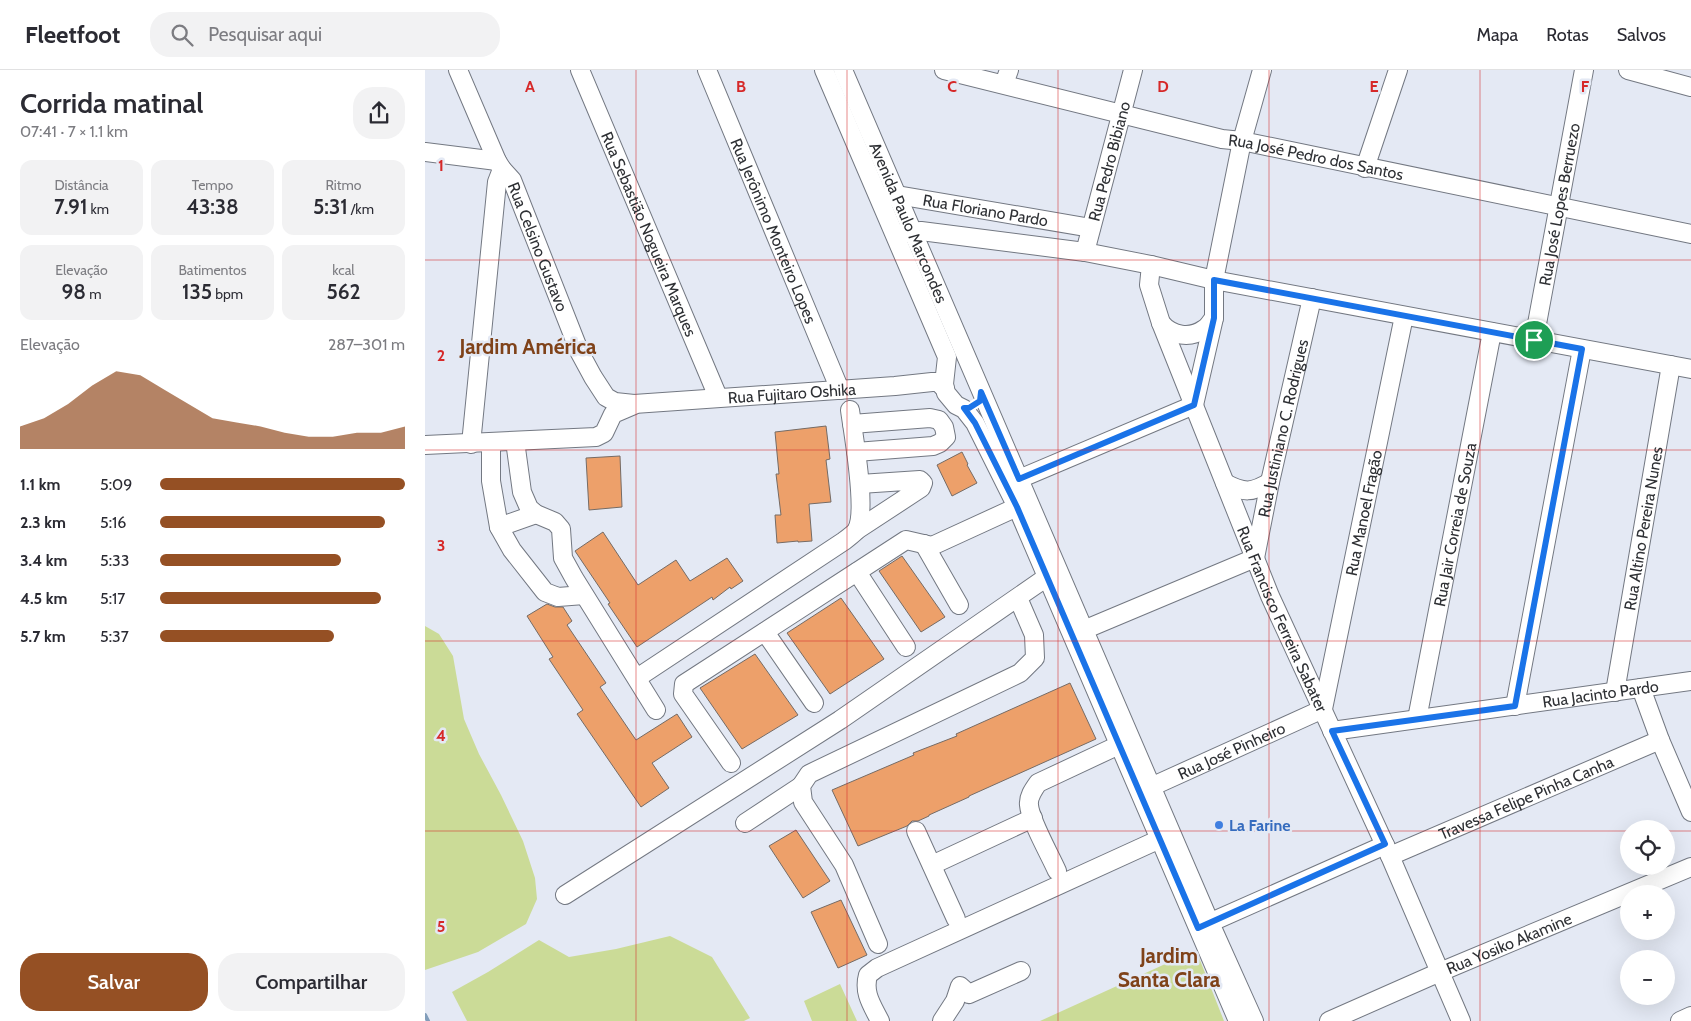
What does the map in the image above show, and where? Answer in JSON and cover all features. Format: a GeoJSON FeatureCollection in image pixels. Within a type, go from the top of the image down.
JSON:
{"type":"FeatureCollection","features":[{"type":"Feature","properties":{"kind":"street","name":"Rua Celsino Gustavo"},"geometry":{"type":"LineString","coordinates":[[458,70],[499,165],[512,180],[581,353],[602,393],[615,402],[634,404]]}},
{"type":"Feature","properties":{"kind":"street","name":"Rua Sebastião Nogueira Marques"},"geometry":{"type":"LineString","coordinates":[[580,70],[718,397]]}},
{"type":"Feature","properties":{"kind":"street","name":"Rua Jerônimo Monteiro Lopes"},"geometry":{"type":"LineString","coordinates":[[707,70],[840,390]]}},
{"type":"Feature","properties":{"kind":"street","name":"Avenida Paulo Marcondes"},"geometry":{"type":"LineString","coordinates":[[824,70],[880,200],[903,233],[978,384],[1019,479],[1119,745],[1146,790],[1160,839],[1254,1021]]}},
{"type":"Feature","properties":{"kind":"street","name":"Avenida Paulo Marcondes"},"geometry":{"type":"LineString","coordinates":[[843,70],[897,194],[903,233],[947,357],[944,382],[957,405],[964,408],[975,423],[1017,507],[1047,577],[1077,632],[1204,926],[1238,1021]]}},
{"type":"Feature","properties":{"kind":"street","name":"Rua José Pedro dos Santos"},"geometry":{"type":"LineString","coordinates":[[943,70],[1007,77],[1120,113],[1222,138],[1691,234]]}},
{"type":"Feature","properties":{"kind":"street","name":"Rua Pedro Bibiano"},"geometry":{"type":"LineString","coordinates":[[1085,252],[1120,113],[1133,70]]}},
{"type":"Feature","properties":{"kind":"street"},"geometry":{"type":"LineString","coordinates":[[1019,479],[1194,405],[1214,318],[1214,280],[1242,141],[1262,70]]}},
{"type":"Feature","properties":{"kind":"street"},"geometry":{"type":"LineString","coordinates":[[1365,168],[1399,70]]}},
{"type":"Feature","properties":{"kind":"street","name":"Rua José Lopes Berruezo"},"geometry":{"type":"LineString","coordinates":[[1534,340],[1584,70]]}},
{"type":"Feature","properties":{"kind":"street"},"geometry":{"type":"LineString","coordinates":[[1628,70],[1691,87]]}},
{"type":"Feature","properties":{"kind":"street"},"geometry":{"type":"LineString","coordinates":[[425,152],[499,165],[471,444]]}},
{"type":"Feature","properties":{"kind":"street","name":"Rua Floriano Pardo"},"geometry":{"type":"LineString","coordinates":[[880,200],[897,194],[1091,228]]}},
{"type":"Feature","properties":{"kind":"street"},"geometry":{"type":"LineString","coordinates":[[494,211],[515,210],[529,220]]}},
{"type":"Feature","properties":{"kind":"street","name":"Rua Floriano Pardo"},"geometry":{"type":"LineString","coordinates":[[903,233],[921,231],[1085,252],[1214,280],[1691,369]]}},
{"type":"Feature","properties":{"kind":"street","name":"Rua Francisco Ferreira Sabater"},"geometry":{"type":"LineString","coordinates":[[1151,265],[1149,285],[1161,323],[1270,596],[1387,850],[1461,1021]]}},
{"type":"Feature","properties":{"kind":"street","name":"Rua Justiniano C. Rodrigues"},"geometry":{"type":"LineString","coordinates":[[1255,558],[1270,482],[1312,298]]}},
{"type":"Feature","properties":{"kind":"street","name":"Rua Manoel Fragão"},"geometry":{"type":"LineString","coordinates":[[1323,710],[1404,316]]}},
{"type":"Feature","properties":{"kind":"street"},"geometry":{"type":"LineString","coordinates":[[1161,323],[1173,333],[1183,336],[1196,334],[1205,329],[1214,318]]}},
{"type":"Feature","properties":{"kind":"street","name":"Rua Jair Correia de Souza"},"geometry":{"type":"LineString","coordinates":[[1417,719],[1492,332]]}},
{"type":"Feature","properties":{"kind":"street"},"geometry":{"type":"LineString","coordinates":[[1515,706],[1582,349]]}},
{"type":"Feature","properties":{"kind":"street"},"geometry":{"type":"LineString","coordinates":[[944,382],[951,369],[960,365],[969,369],[978,384],[980,401],[969,408],[964,408]]}},
{"type":"Feature","properties":{"kind":"street","name":"Rua Altino Pereira Nunes"},"geometry":{"type":"LineString","coordinates":[[1615,692],[1671,365]]}},
{"type":"Feature","properties":{"kind":"street","name":"Rua Fujitaro Oshika"},"geometry":{"type":"LineString","coordinates":[[634,404],[944,382]]}},
{"type":"Feature","properties":{"kind":"street"},"geometry":{"type":"LineString","coordinates":[[425,445],[515,442],[600,436],[604,433],[613,414],[634,404]]}},
{"type":"Feature","properties":{"kind":"street"},"geometry":{"type":"LineString","coordinates":[[856,452],[933,446],[940,443],[946,437],[944,427],[939,420],[930,418],[851,417],[860,484],[861,511],[857,530]]}},
{"type":"Feature","properties":{"kind":"street"},"geometry":{"type":"LineString","coordinates":[[515,442],[522,492],[529,508],[535,514],[555,522],[561,530],[563,558],[656,710]]}},
{"type":"Feature","properties":{"kind":"street"},"geometry":{"type":"LineString","coordinates":[[491,443],[491,481],[499,527],[512,550],[545,592],[558,597],[584,595]]}},
{"type":"Feature","properties":{"kind":"street"},"geometry":{"type":"LineString","coordinates":[[637,678],[844,541],[857,530],[921,488],[923,483],[920,480],[860,484]]}},
{"type":"Feature","properties":{"kind":"street"},"geometry":{"type":"LineString","coordinates":[[1225,483],[1239,490],[1248,491],[1259,489],[1270,482]]}},
{"type":"Feature","properties":{"kind":"street"},"geometry":{"type":"LineString","coordinates":[[731,763],[683,694],[684,684],[906,540],[932,546],[1017,507]]}},
{"type":"Feature","properties":{"kind":"street"},"geometry":{"type":"LineString","coordinates":[[499,527],[535,514]]}},
{"type":"Feature","properties":{"kind":"street"},"geometry":{"type":"LineString","coordinates":[[924,544],[959,604]]}},
{"type":"Feature","properties":{"kind":"street"},"geometry":{"type":"LineString","coordinates":[[1077,632],[1255,558]]}},
{"type":"Feature","properties":{"kind":"street"},"geometry":{"type":"LineString","coordinates":[[857,572],[906,647]]}},
{"type":"Feature","properties":{"kind":"street"},"geometry":{"type":"LineString","coordinates":[[565,895],[840,720],[1047,577]]}},
{"type":"Feature","properties":{"kind":"street"},"geometry":{"type":"LineString","coordinates":[[745,823],[801,786],[809,774],[1020,673],[1035,658],[1034,635],[1018,598]]}},
{"type":"Feature","properties":{"kind":"street"},"geometry":{"type":"LineString","coordinates":[[765,632],[814,703]]}},
{"type":"Feature","properties":{"kind":"street","name":"Rua Jacinto Pardo"},"geometry":{"type":"LineString","coordinates":[[1332,731],[1691,681]]}},
{"type":"Feature","properties":{"kind":"street"},"geometry":{"type":"LineString","coordinates":[[1641,688],[1691,812]]}},
{"type":"Feature","properties":{"kind":"street","name":"Rua José Pinheiro"},"geometry":{"type":"LineString","coordinates":[[1146,790],[1323,710]]}},
{"type":"Feature","properties":{"kind":"street","name":"Travessa Felipe Pinha Canha"},"geometry":{"type":"LineString","coordinates":[[1387,850],[1661,740]]}},
{"type":"Feature","properties":{"kind":"street"},"geometry":{"type":"LineString","coordinates":[[1057,871],[1033,818],[1029,804],[1031,794],[1037,783],[1119,745]]}},
{"type":"Feature","properties":{"kind":"street"},"geometry":{"type":"LineString","coordinates":[[801,786],[803,802],[845,864],[879,944]]}},
{"type":"Feature","properties":{"kind":"street"},"geometry":{"type":"LineString","coordinates":[[932,865],[1033,818]]}},
{"type":"Feature","properties":{"kind":"street"},"geometry":{"type":"LineString","coordinates":[[916,831],[956,919]]}},
{"type":"Feature","properties":{"kind":"street"},"geometry":{"type":"LineString","coordinates":[[881,1021],[868,996],[865,985],[868,974],[877,968],[1160,839]]}},
{"type":"Feature","properties":{"kind":"street"},"geometry":{"type":"LineString","coordinates":[[1204,926],[1387,850]]}},
{"type":"Feature","properties":{"kind":"street","name":"Rua Yosiko Akamine"},"geometry":{"type":"LineString","coordinates":[[1329,1021],[1440,972],[1691,867]]}},
{"type":"Feature","properties":{"kind":"street"},"geometry":{"type":"LineString","coordinates":[[942,1021],[955,1001],[960,986],[969,994],[1021,971]]}},
{"type":"Feature","properties":{"kind":"street"},"geometry":{"type":"LineString","coordinates":[[1680,1021],[1691,1016]]}},
{"type":"Feature","properties":{"kind":"green space"},"geometry":{"type":"Polygon","coordinates":[[[425,626],[439,634],[453,656],[464,719],[479,754],[523,841],[535,878],[537,899],[526,924],[478,952],[425,970],[425,626]]]}},
{"type":"Feature","properties":{"kind":"green space"},"geometry":{"type":"Polygon","coordinates":[[[670,936],[712,957],[750,1018],[744,1021],[467,1021],[452,992],[539,940],[569,957],[616,949],[670,936]]]}},
{"type":"Feature","properties":{"kind":"green space"},"geometry":{"type":"Polygon","coordinates":[[[1196,950],[1224,1021],[1040,1021],[1196,950]]]}},
{"type":"Feature","properties":{"kind":"green space"},"geometry":{"type":"Polygon","coordinates":[[[840,984],[857,1021],[812,1021],[804,1001],[840,984]]]}},
{"type":"Feature","properties":{"kind":"building"},"geometry":{"type":"Polygon","coordinates":[[[826,426],[830,459],[826,460],[831,502],[809,504],[812,541],[777,543],[775,515],[781,515],[776,474],[779,474],[775,432],[826,426]]]}},
{"type":"Feature","properties":{"kind":"building"},"geometry":{"type":"Polygon","coordinates":[[[962,452],[977,483],[952,496],[937,465],[962,452]]]}},
{"type":"Feature","properties":{"kind":"building"},"geometry":{"type":"Polygon","coordinates":[[[620,456],[622,507],[589,510],[586,458],[620,456]]]}},
{"type":"Feature","properties":{"kind":"building"},"geometry":{"type":"Polygon","coordinates":[[[603,532],[638,585],[676,560],[690,581],[727,558],[743,581],[731,589],[730,587],[713,600],[712,597],[637,647],[575,551],[603,532]]]}},
{"type":"Feature","properties":{"kind":"building"},"geometry":{"type":"Polygon","coordinates":[[[902,556],[945,617],[921,632],[879,571],[902,556]]]}},
{"type":"Feature","properties":{"kind":"building"},"geometry":{"type":"Polygon","coordinates":[[[841,598],[884,659],[830,694],[787,633],[841,598]]]}},
{"type":"Feature","properties":{"kind":"building"},"geometry":{"type":"Polygon","coordinates":[[[547,604],[563,607],[572,621],[567,625],[606,683],[600,687],[636,740],[677,714],[692,737],[652,763],[669,788],[641,807],[577,714],[583,710],[549,659],[553,657],[527,616],[547,604]]]}},
{"type":"Feature","properties":{"kind":"building"},"geometry":{"type":"Polygon","coordinates":[[[755,654],[798,715],[742,749],[700,688],[755,654]]]}},
{"type":"Feature","properties":{"kind":"building"},"geometry":{"type":"Polygon","coordinates":[[[1070,683],[1096,739],[918,821],[912,821],[907,826],[858,846],[832,790],[914,755],[913,753],[957,736],[956,734],[1070,683]]]}},
{"type":"Feature","properties":{"kind":"building"},"geometry":{"type":"Polygon","coordinates":[[[796,830],[830,881],[803,898],[769,846],[796,830]]]}},
{"type":"Feature","properties":{"kind":"building"},"geometry":{"type":"Polygon","coordinates":[[[841,900],[867,955],[838,968],[811,912],[841,900]]]}},
{"type":"Feature","properties":{"kind":"waterway"},"geometry":{"type":"LineString","coordinates":[[425,1015],[428,1021]]}},
{"type":"Feature","properties":{"kind":"place","name":"La Farine"},"geometry":{"type":"Point","coordinates":[1219,825]}},
{"type":"Feature","properties":{"kind":"district","name":"Jardim América"},"geometry":{"type":"Point","coordinates":[528,346]}},
{"type":"Feature","properties":{"kind":"district","name":"Jardim Santa Clara"},"geometry":{"type":"Point","coordinates":[1169,967]}},
{"type":"Feature","properties":{"kind":"route"},"geometry":{"type":"LineString","coordinates":[[1214,280],[1534,340],[1582,349],[1515,706],[1332,731],[1385,844],[1198,928],[1017,507],[975,423],[964,408],[969,408],[980,401],[981,392],[1019,479],[1194,405],[1214,318],[1214,280]]}}]}
